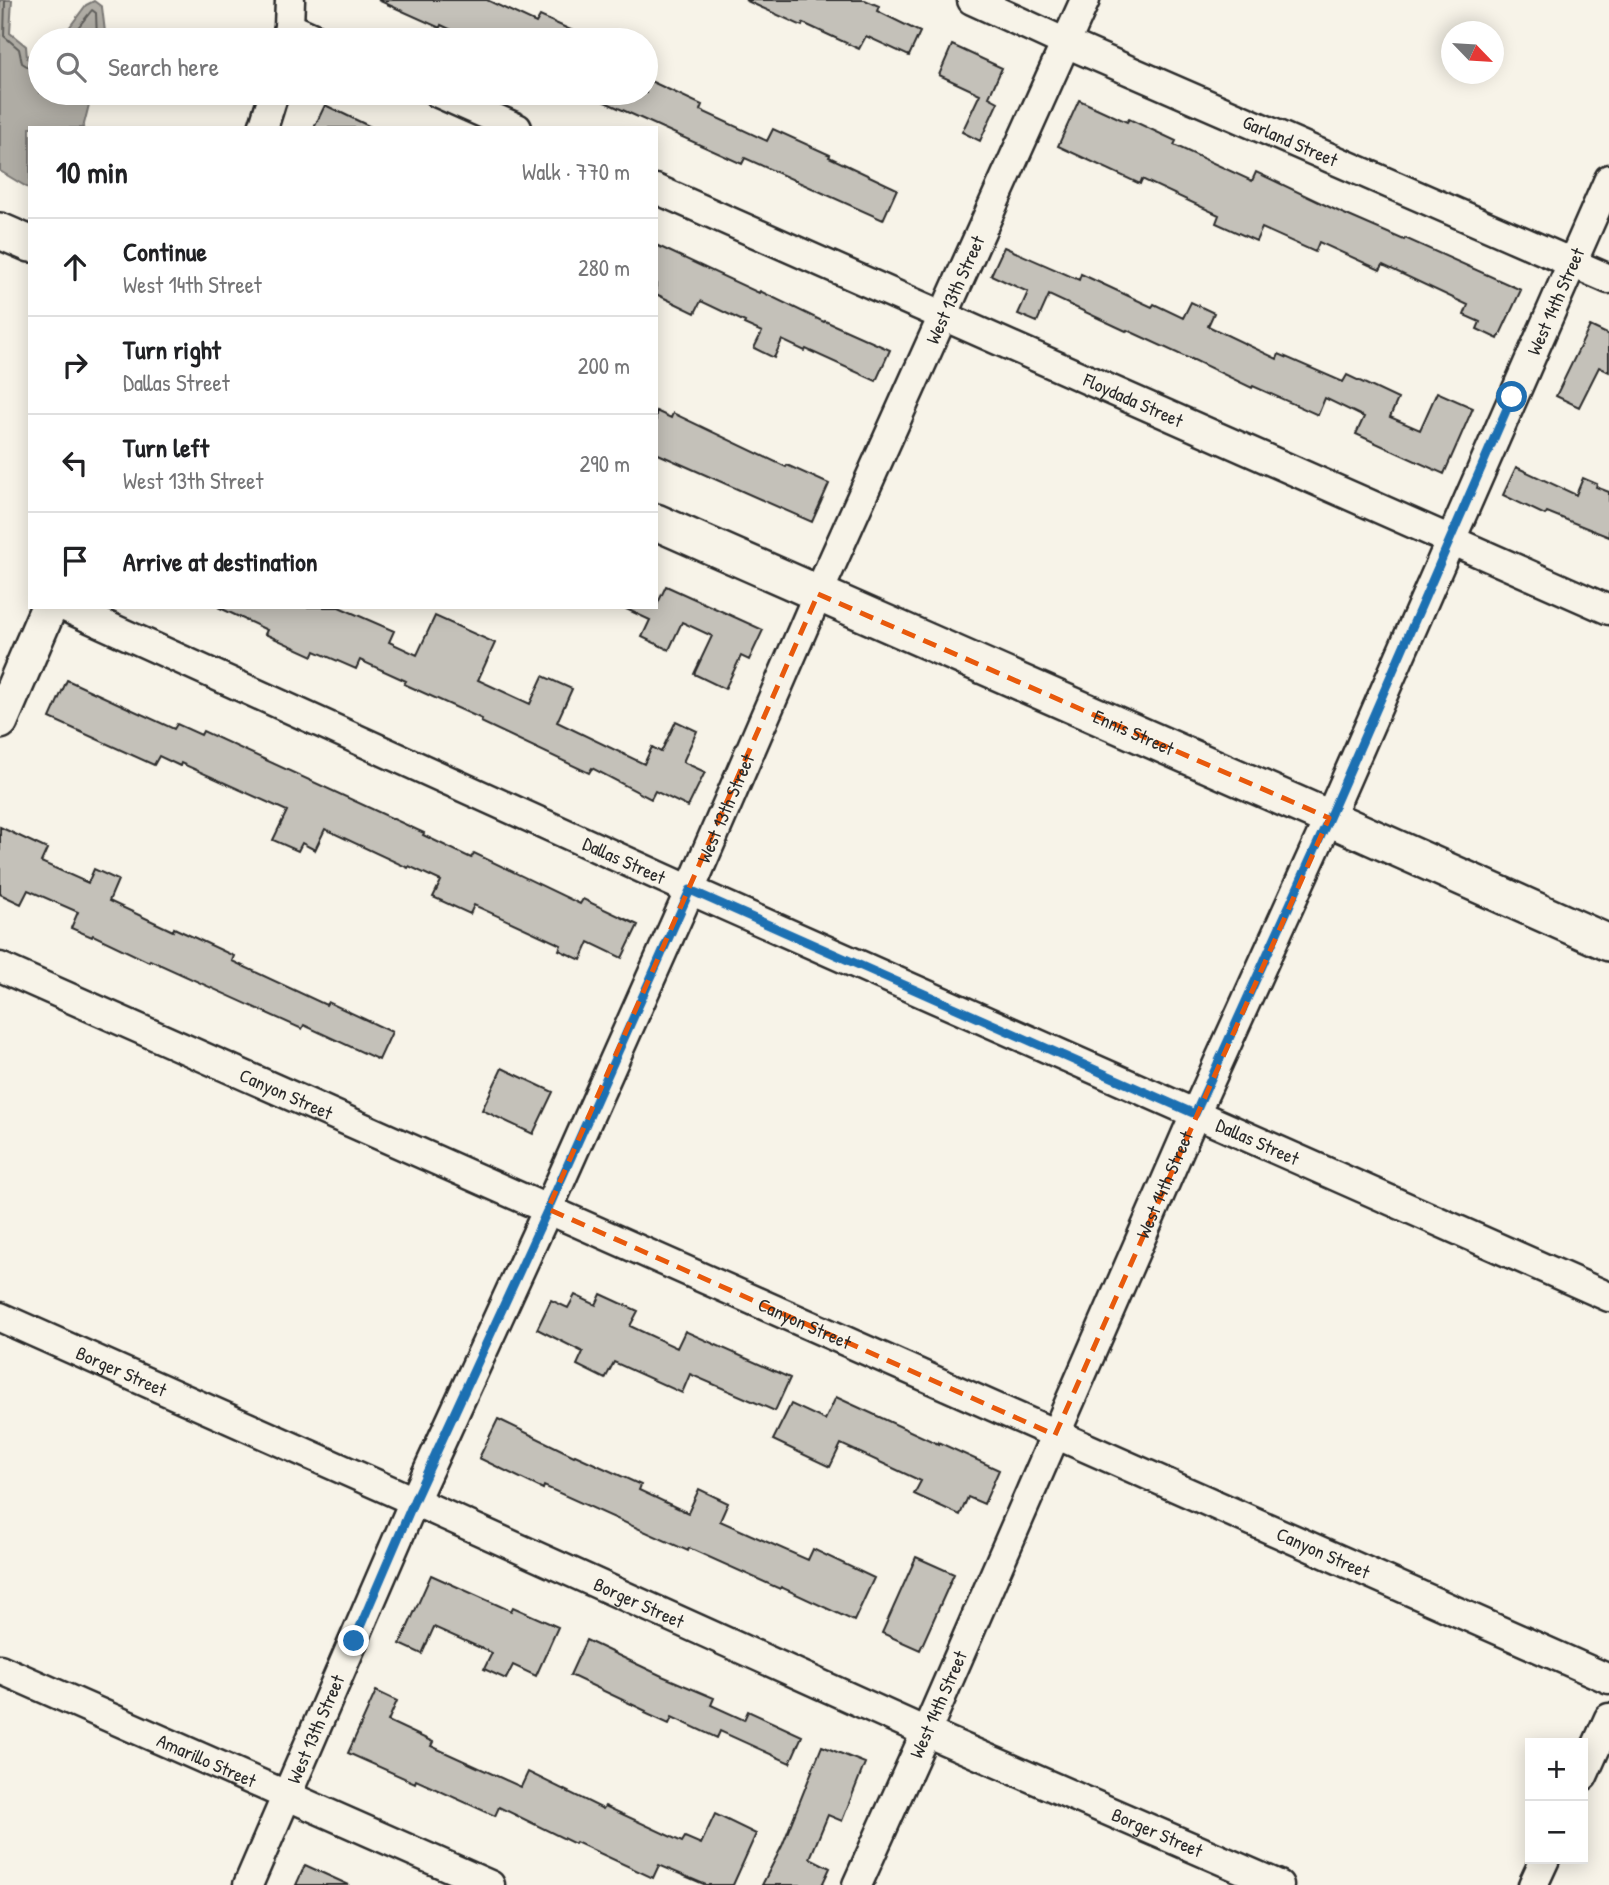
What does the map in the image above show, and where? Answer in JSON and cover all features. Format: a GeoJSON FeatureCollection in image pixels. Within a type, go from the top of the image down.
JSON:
{"type":"FeatureCollection","features":[{"type":"Feature","properties":{"kind":"main road"},"geometry":{"type":"LineString","coordinates":[[0,231],[28,243]]}},
{"type":"Feature","properties":{"kind":"main road","name":"Ennis Street"},"geometry":{"type":"LineString","coordinates":[[658,523],[1609,943]]}},
{"type":"Feature","properties":{"kind":"main road"},"geometry":{"type":"LineString","coordinates":[[0,721],[48,609]]}},
{"type":"Feature","properties":{"kind":"street","name":"Garland Street"},"geometry":{"type":"LineString","coordinates":[[972,0],[1609,279]]}},
{"type":"Feature","properties":{"kind":"street","name":"West 13th Street"},"geometry":{"type":"LineString","coordinates":[[247,1885],[414,1501],[548,1209],[818,594],[1085,0]]}},
{"type":"Feature","properties":{"kind":"street"},"geometry":{"type":"LineString","coordinates":[[263,126],[270,105]]}},
{"type":"Feature","properties":{"kind":"street"},"geometry":{"type":"LineString","coordinates":[[465,105],[512,126]]}},
{"type":"Feature","properties":{"kind":"street","name":"West 14th Street"},"geometry":{"type":"LineString","coordinates":[[857,1885],[1609,179]]}},
{"type":"Feature","properties":{"kind":"street","name":"Floydada Street"},"geometry":{"type":"LineString","coordinates":[[658,190],[1609,610]]}},
{"type":"Feature","properties":{"kind":"street","name":"Dallas Street"},"geometry":{"type":"LineString","coordinates":[[69,609],[690,890],[1609,1297]]}},
{"type":"Feature","properties":{"kind":"street","name":"Canyon Street"},"geometry":{"type":"LineString","coordinates":[[0,967],[1609,1679]]}},
{"type":"Feature","properties":{"kind":"street","name":"Borger Street"},"geometry":{"type":"LineString","coordinates":[[0,1317],[926,1732],[1279,1885]]}},
{"type":"Feature","properties":{"kind":"street","name":"Amarillo Street"},"geometry":{"type":"LineString","coordinates":[[0,1669],[490,1885]]}},
{"type":"Feature","properties":{"kind":"street"},"geometry":{"type":"LineString","coordinates":[[1588,1765],[1609,1718]]}},
{"type":"Feature","properties":{"kind":"street"},"geometry":{"type":"LineString","coordinates":[[1533,1885],[1543,1864]]}},
{"type":"Feature","properties":{"kind":"highlighted area"},"geometry":{"type":"Polygon","coordinates":[[[818,594],[1329,818],[1055,1435],[548,1209],[818,594]]]}},
{"type":"Feature","properties":{"kind":"water"},"geometry":{"type":"Polygon","coordinates":[[[0,0],[12,0],[10,33],[26,46],[28,59],[28,105],[89,105],[84,126],[28,126],[28,188],[0,171],[0,0]]]}},
{"type":"Feature","properties":{"kind":"water"},"geometry":{"type":"Polygon","coordinates":[[[94,1],[102,7],[105,28],[69,28],[86,5],[94,1]]]}},
{"type":"Feature","properties":{"kind":"building"},"geometry":{"type":"Polygon","coordinates":[[[378,0],[487,0],[536,23],[540,16],[566,28],[447,28],[441,25],[440,28],[378,0]]]}},
{"type":"Feature","properties":{"kind":"building"},"geometry":{"type":"Polygon","coordinates":[[[745,0],[865,0],[879,6],[877,11],[920,32],[909,56],[866,36],[859,49],[745,0]]]}},
{"type":"Feature","properties":{"kind":"building"},"geometry":{"type":"Polygon","coordinates":[[[952,45],[1002,68],[989,97],[998,102],[980,141],[962,132],[980,94],[939,75],[952,45]]]}},
{"type":"Feature","properties":{"kind":"building"},"geometry":{"type":"Polygon","coordinates":[[[658,85],[702,105],[700,110],[767,141],[773,129],[897,189],[883,220],[745,158],[742,164],[612,105],[658,105],[658,85]]]}},
{"type":"Feature","properties":{"kind":"building"},"geometry":{"type":"Polygon","coordinates":[[[1079,100],[1176,141],[1174,145],[1252,181],[1256,172],[1342,213],[1521,290],[1498,339],[1477,329],[1480,322],[1464,315],[1468,305],[1383,265],[1380,270],[1319,242],[1315,252],[1262,228],[1256,241],[1216,223],[1219,215],[1142,179],[1140,184],[1058,146],[1079,100]]]}},
{"type":"Feature","properties":{"kind":"building"},"geometry":{"type":"Polygon","coordinates":[[[325,105],[369,126],[315,126],[325,105]]]}},
{"type":"Feature","properties":{"kind":"building"},"geometry":{"type":"Polygon","coordinates":[[[658,246],[890,350],[876,381],[782,340],[774,358],[754,348],[762,332],[744,324],[745,322],[701,301],[695,313],[658,295],[658,246]]]}},
{"type":"Feature","properties":{"kind":"building"},"geometry":{"type":"Polygon","coordinates":[[[1004,247],[1079,280],[1081,274],[1152,307],[1154,304],[1183,318],[1191,302],[1214,313],[1208,326],[1277,359],[1279,354],[1343,382],[1347,375],[1398,399],[1390,417],[1420,430],[1437,392],[1473,408],[1444,474],[1356,434],[1364,417],[1325,398],[1318,415],[1253,386],[1252,388],[1049,295],[1037,322],[1018,314],[1028,292],[991,275],[1004,247]]]}},
{"type":"Feature","properties":{"kind":"building"},"geometry":{"type":"Polygon","coordinates":[[[1590,326],[1609,335],[1609,372],[1599,367],[1579,407],[1556,396],[1590,326]]]}},
{"type":"Feature","properties":{"kind":"building"},"geometry":{"type":"Polygon","coordinates":[[[658,412],[671,418],[673,413],[786,467],[787,465],[829,484],[812,522],[658,454],[658,412]]]}},
{"type":"Feature","properties":{"kind":"building"},"geometry":{"type":"Polygon","coordinates":[[[1516,467],[1576,495],[1583,478],[1609,492],[1609,537],[1547,512],[1545,515],[1503,495],[1516,467]]]}},
{"type":"Feature","properties":{"kind":"building"},"geometry":{"type":"Polygon","coordinates":[[[666,586],[763,630],[749,660],[741,656],[725,689],[694,674],[712,636],[682,622],[669,650],[642,637],[650,620],[626,609],[658,609],[666,586]]]}},
{"type":"Feature","properties":{"kind":"building"},"geometry":{"type":"Polygon","coordinates":[[[222,609],[344,609],[394,631],[389,642],[417,655],[435,616],[495,643],[478,680],[530,704],[543,676],[572,689],[557,722],[644,764],[652,747],[661,752],[676,721],[697,731],[683,762],[705,772],[688,807],[655,791],[651,799],[592,768],[589,773],[481,722],[482,719],[404,684],[406,681],[360,660],[356,669],[315,651],[313,656],[265,634],[267,630],[222,609]]]}},
{"type":"Feature","properties":{"kind":"building"},"geometry":{"type":"Polygon","coordinates":[[[67,680],[174,729],[177,724],[201,735],[203,731],[424,833],[423,835],[471,858],[474,853],[580,904],[583,899],[638,925],[622,958],[589,942],[581,960],[559,950],[561,945],[474,905],[470,914],[433,897],[441,881],[325,829],[315,850],[302,843],[298,851],[273,840],[287,811],[181,763],[180,766],[159,756],[154,765],[50,718],[67,680]]]}},
{"type":"Feature","properties":{"kind":"building"},"geometry":{"type":"Polygon","coordinates":[[[0,827],[47,849],[41,862],[88,883],[94,869],[118,880],[109,901],[234,956],[232,961],[326,1005],[328,1002],[392,1032],[379,1060],[304,1025],[302,1029],[93,935],[92,937],[71,928],[78,912],[28,890],[21,904],[0,894],[0,827]]]}},
{"type":"Feature","properties":{"kind":"building"},"geometry":{"type":"Polygon","coordinates":[[[502,1068],[553,1092],[533,1134],[482,1110],[502,1068]]]}},
{"type":"Feature","properties":{"kind":"building"},"geometry":{"type":"Polygon","coordinates":[[[601,1294],[638,1311],[630,1326],[677,1348],[685,1331],[790,1378],[775,1411],[690,1374],[682,1393],[614,1362],[605,1379],[577,1365],[583,1352],[537,1329],[551,1300],[568,1308],[575,1295],[596,1305],[601,1294]]]}},
{"type":"Feature","properties":{"kind":"building"},"geometry":{"type":"Polygon","coordinates":[[[836,1397],[999,1470],[984,1504],[968,1497],[960,1515],[914,1494],[921,1481],[841,1444],[830,1467],[773,1440],[791,1404],[825,1420],[836,1397]]]}},
{"type":"Feature","properties":{"kind":"building"},"geometry":{"type":"Polygon","coordinates":[[[498,1419],[641,1485],[639,1490],[688,1513],[699,1489],[728,1503],[720,1521],[808,1560],[813,1549],[874,1578],[854,1621],[544,1486],[543,1489],[479,1458],[498,1419]]]}},
{"type":"Feature","properties":{"kind":"building"},"geometry":{"type":"Polygon","coordinates":[[[916,1557],[954,1574],[920,1650],[882,1633],[916,1557]]]}},
{"type":"Feature","properties":{"kind":"building"},"geometry":{"type":"Polygon","coordinates":[[[431,1575],[511,1611],[513,1607],[558,1627],[536,1676],[513,1665],[506,1679],[484,1669],[492,1653],[434,1627],[422,1654],[400,1644],[431,1575]]]}},
{"type":"Feature","properties":{"kind":"building"},"geometry":{"type":"Polygon","coordinates":[[[586,1640],[714,1698],[711,1705],[744,1720],[748,1711],[802,1736],[790,1763],[720,1731],[717,1738],[672,1717],[669,1724],[570,1675],[586,1640]]]}},
{"type":"Feature","properties":{"kind":"building"},"geometry":{"type":"Polygon","coordinates":[[[376,1691],[397,1701],[388,1721],[433,1742],[431,1746],[521,1787],[528,1772],[603,1809],[605,1806],[682,1842],[685,1837],[701,1844],[715,1814],[756,1834],[733,1885],[706,1885],[659,1865],[653,1878],[499,1807],[495,1816],[348,1753],[376,1691]]]}},
{"type":"Feature","properties":{"kind":"building"},"geometry":{"type":"Polygon","coordinates":[[[822,1746],[865,1763],[842,1821],[828,1815],[810,1858],[830,1868],[822,1885],[762,1885],[782,1846],[822,1746]]]}},
{"type":"Feature","properties":{"kind":"building"},"geometry":{"type":"Polygon","coordinates":[[[305,1865],[349,1885],[296,1885],[305,1865]]]}},
{"type":"Feature","properties":{"kind":"route"},"geometry":{"type":"LineString","coordinates":[[354,1641],[414,1501],[690,890],[1195,1114],[1329,818],[1512,397]]}}]}
